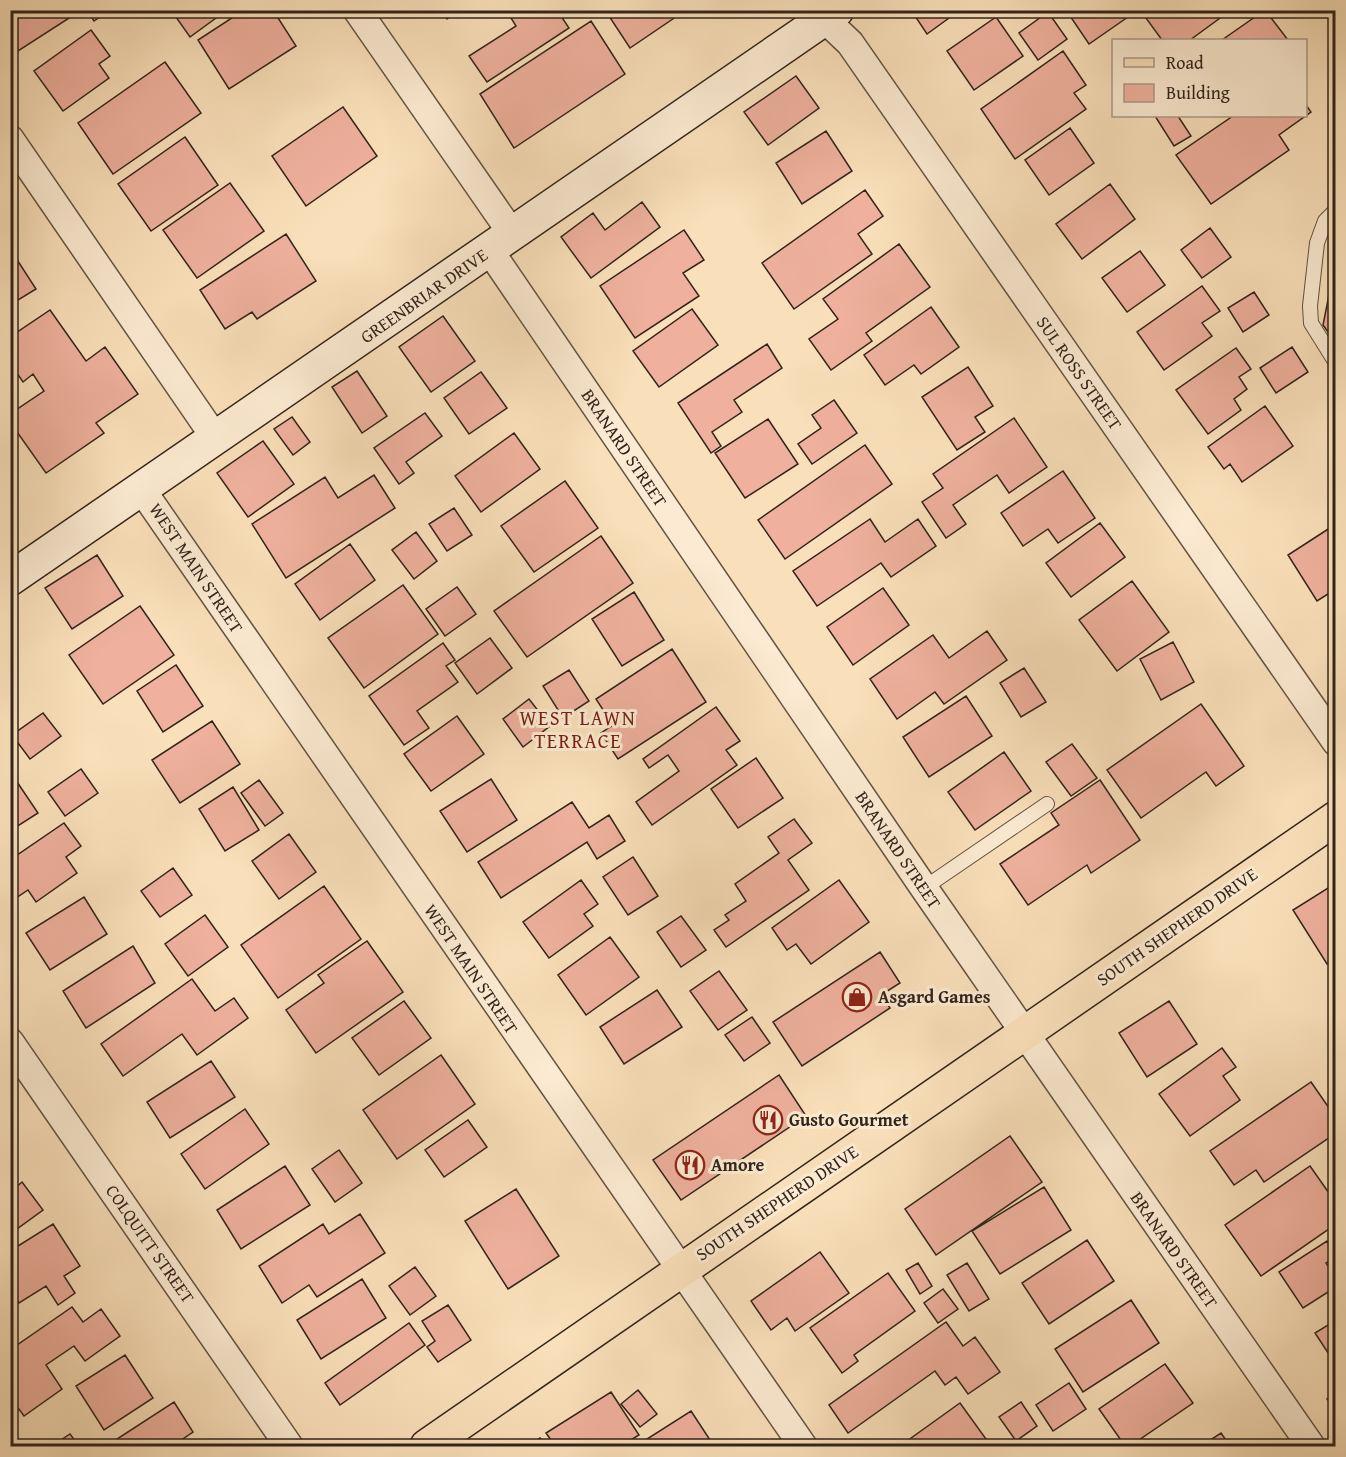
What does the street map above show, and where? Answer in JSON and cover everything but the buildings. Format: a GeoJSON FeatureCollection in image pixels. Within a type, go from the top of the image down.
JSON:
{"type":"FeatureCollection","features":[{"type":"Feature","properties":{"kind":"main road","name":"SOUTH SHEPHERD DRIVE"},"geometry":{"type":"LineString","coordinates":[[427,1446],[1335,818]]}},
{"type":"Feature","properties":{"kind":"street","name":"BRANARD STREET"},"geometry":{"type":"LineString","coordinates":[[357,10],[501,243],[924,888],[1311,1446]]}},
{"type":"Feature","properties":{"kind":"street","name":"GREENBRIAR DRIVE"},"geometry":{"type":"LineString","coordinates":[[10,579],[501,243],[825,14]]}},
{"type":"Feature","properties":{"kind":"street","name":"SUL ROSS STREET"},"geometry":{"type":"LineString","coordinates":[[825,14],[850,43],[1335,742]]}},
{"type":"Feature","properties":{"kind":"street"},"geometry":{"type":"LineString","coordinates":[[10,139],[216,439]]}},
{"type":"Feature","properties":{"kind":"street","name":"WEST MAIN STREET"},"geometry":{"type":"LineString","coordinates":[[142,490],[596,1152],[802,1446]]}},
{"type":"Feature","properties":{"kind":"street","name":"COLQUITT STREET"},"geometry":{"type":"LineString","coordinates":[[10,1042],[289,1446]]}},
{"type":"Feature","properties":{"kind":"lane"},"geometry":{"type":"LineString","coordinates":[[1335,210],[1325,221],[1317,243],[1310,306],[1311,323],[1335,363]]}},
{"type":"Feature","properties":{"kind":"lane"},"geometry":{"type":"LineString","coordinates":[[924,888],[1047,804]]}},
{"type":"Feature","properties":{"kind":"place","name":"Asgard Games"},"geometry":{"type":"Point","coordinates":[857,997]}},
{"type":"Feature","properties":{"kind":"place","name":"Gusto Gourmet"},"geometry":{"type":"Point","coordinates":[768,1120]}},
{"type":"Feature","properties":{"kind":"place","name":"Amore"},"geometry":{"type":"Point","coordinates":[690,1165]}},
{"type":"Feature","properties":{"kind":"district","name":"WEST LAWN TERRACE"},"geometry":{"type":"Point","coordinates":[578,730]}}]}
